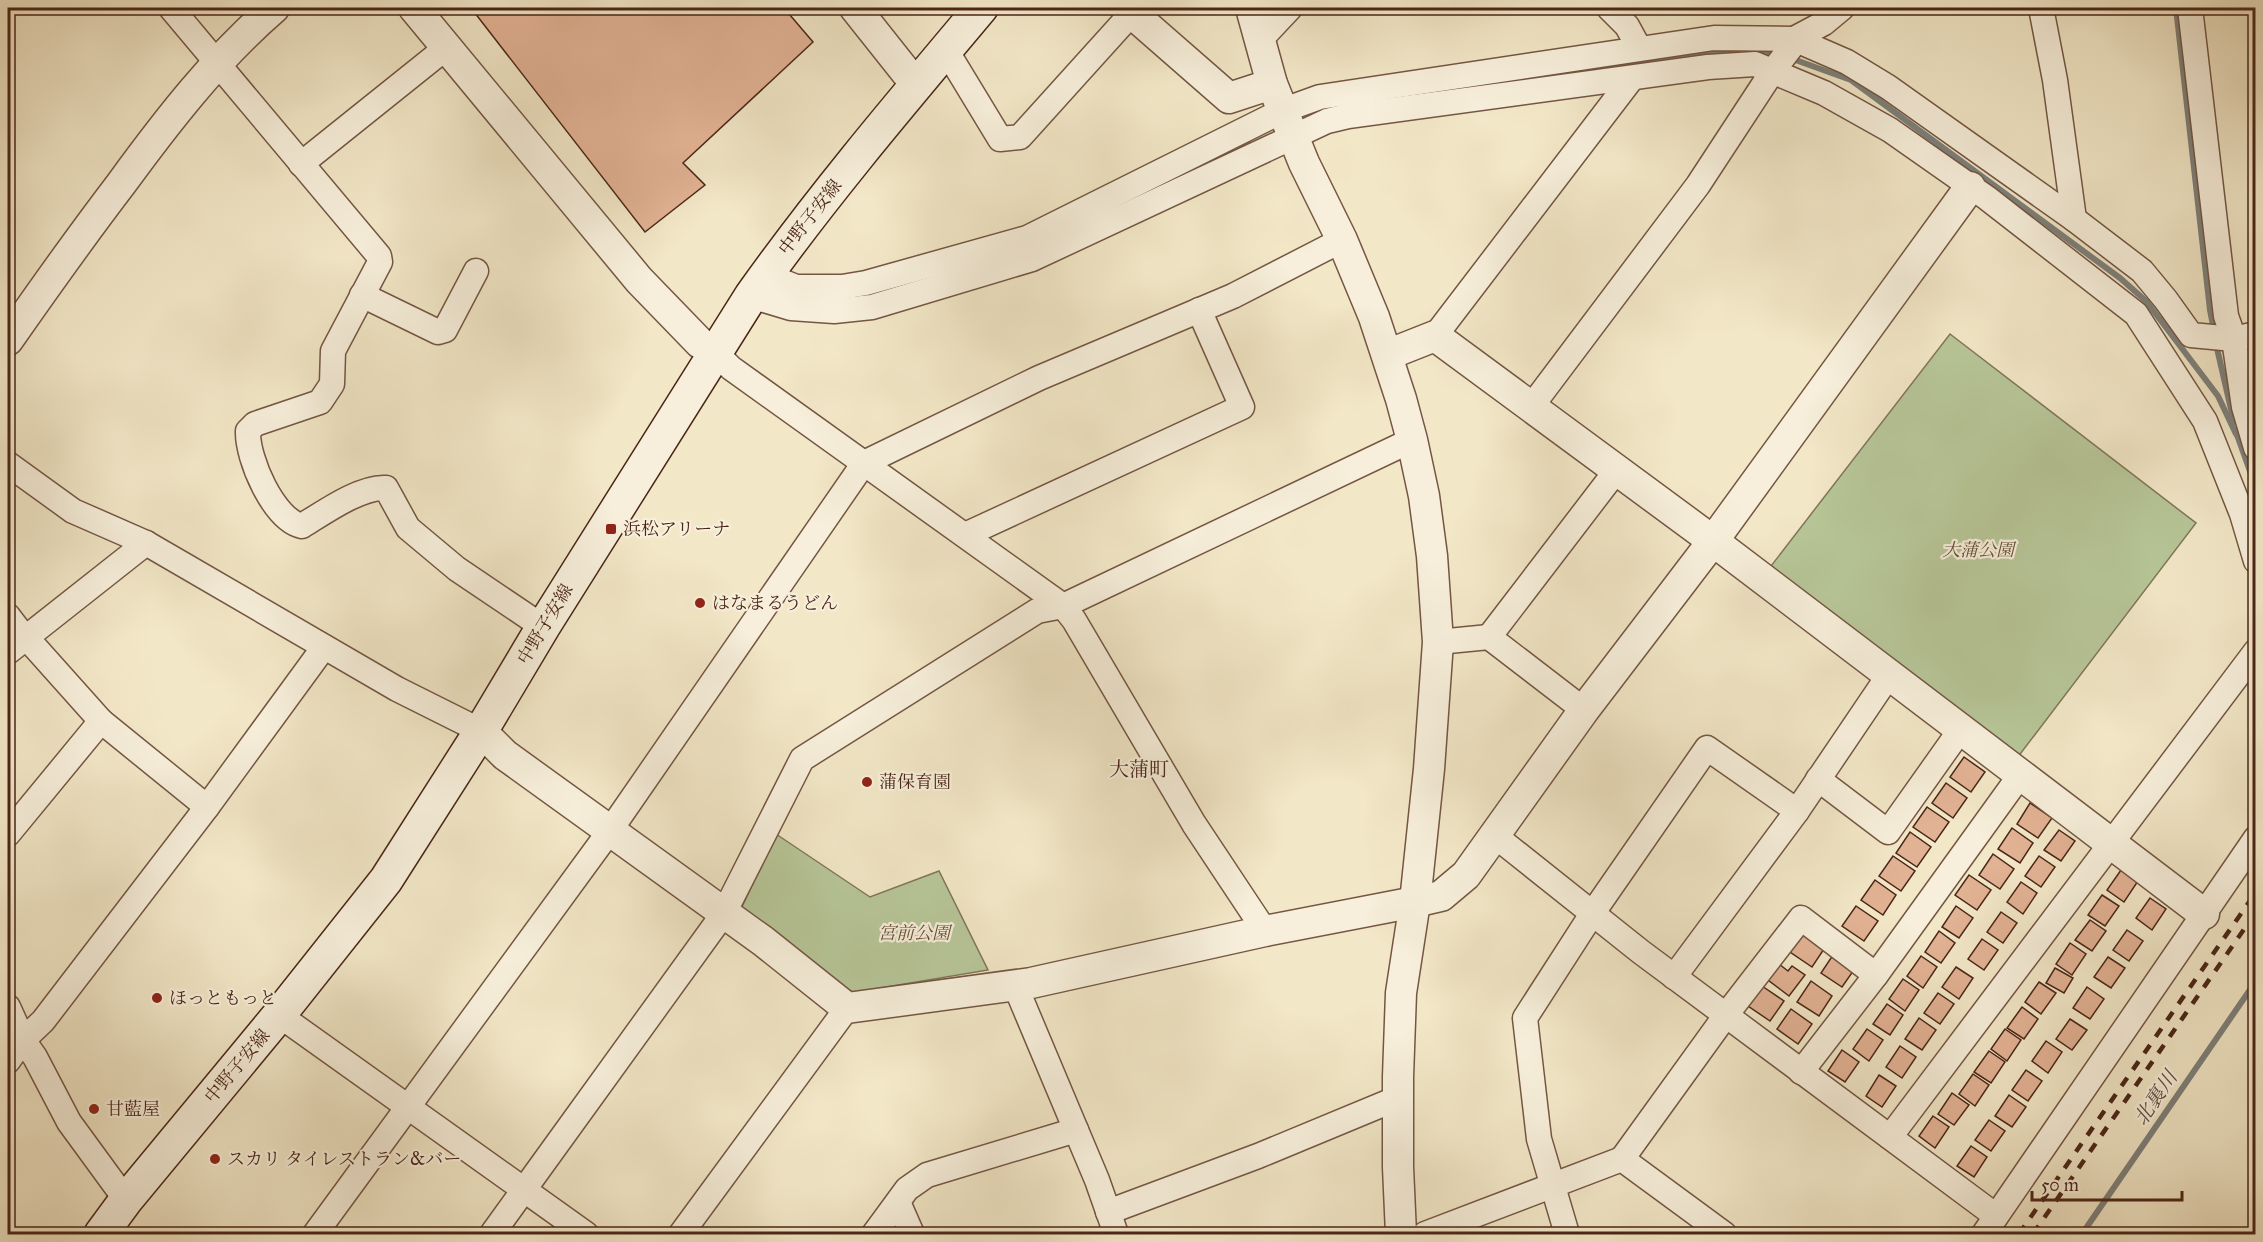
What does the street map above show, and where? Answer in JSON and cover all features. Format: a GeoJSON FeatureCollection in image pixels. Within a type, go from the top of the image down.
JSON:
{"type":"FeatureCollection","features":[{"type":"Feature","properties":{"kind":"main road","name":"中野子安線"},"geometry":{"type":"LineString","coordinates":[[101,1234],[126,1200],[387,880],[758,286],[820,202],[981,8]]}},
{"type":"Feature","properties":{"kind":"street"},"geometry":{"type":"LineString","coordinates":[[171,8],[378,256],[380,262],[333,351],[332,384],[320,402],[255,424],[248,431],[258,478],[288,521],[302,526],[331,507],[376,487],[386,488],[408,528],[457,569],[543,627]]}},
{"type":"Feature","properties":{"kind":"street"},"geometry":{"type":"LineString","coordinates":[[8,340],[170,118],[217,62],[248,30],[274,8]]}},
{"type":"Feature","properties":{"kind":"street"},"geometry":{"type":"LineString","coordinates":[[414,8],[639,280],[700,343],[715,352],[731,368],[1063,606],[1074,620],[1194,824],[1265,931]]}},
{"type":"Feature","properties":{"kind":"street"},"geometry":{"type":"LineString","coordinates":[[855,8],[917,86]]}},
{"type":"Feature","properties":{"kind":"street"},"geometry":{"type":"LineString","coordinates":[[1251,8],[1260,40],[1304,163],[1342,240],[1387,355],[1412,440],[1424,495],[1432,556],[1438,642],[1429,769],[1414,892],[1415,902],[1401,993],[1398,1098],[1401,1234]]}},
{"type":"Feature","properties":{"kind":"street"},"geometry":{"type":"LineString","coordinates":[[1260,40],[1290,8]]}},
{"type":"Feature","properties":{"kind":"street"},"geometry":{"type":"LineString","coordinates":[[1609,8],[1627,26],[1639,48]]}},
{"type":"Feature","properties":{"kind":"street"},"geometry":{"type":"LineString","coordinates":[[1531,407],[1698,184],[1784,56],[1842,8]]}},
{"type":"Feature","properties":{"kind":"street"},"geometry":{"type":"LineString","coordinates":[[2041,8],[2055,80],[2074,219]]}},
{"type":"Feature","properties":{"kind":"street"},"geometry":{"type":"LineString","coordinates":[[2190,8],[2226,316],[2240,337],[2244,407],[2256,448]]}},
{"type":"Feature","properties":{"kind":"street"},"geometry":{"type":"LineString","coordinates":[[946,50],[1000,139],[1020,137],[1129,10],[1229,98],[1327,121],[1348,116],[1708,67],[1755,64],[1784,56]]}},
{"type":"Feature","properties":{"kind":"street"},"geometry":{"type":"LineString","coordinates":[[758,286],[842,287],[866,283],[1027,238],[1284,110],[1320,97],[1714,38],[1784,56],[1847,62],[1888,87],[2074,219],[2142,272],[2191,335],[2240,337]]}},
{"type":"Feature","properties":{"kind":"street"},"geometry":{"type":"LineString","coordinates":[[301,164],[447,47]]}},
{"type":"Feature","properties":{"kind":"street"},"geometry":{"type":"LineString","coordinates":[[1784,56],[1824,93],[1890,130],[1970,187],[2136,314],[2205,421],[2242,514],[2256,561]]}},
{"type":"Feature","properties":{"kind":"street"},"geometry":{"type":"LineString","coordinates":[[1387,355],[1435,336],[1632,78]]}},
{"type":"Feature","properties":{"kind":"street"},"geometry":{"type":"LineString","coordinates":[[8,464],[73,511],[146,543],[397,689],[481,732],[505,755],[724,914],[848,1008],[1015,985],[1441,896],[1466,875],[1584,710],[1713,541],[1970,187]]}},
{"type":"Feature","properties":{"kind":"street"},"geometry":{"type":"LineString","coordinates":[[315,1234],[609,832],[864,463],[1039,378],[1233,296],[1342,240]]}},
{"type":"Feature","properties":{"kind":"street"},"geometry":{"type":"LineString","coordinates":[[362,295],[438,332],[445,330],[476,271]]}},
{"type":"Feature","properties":{"kind":"street"},"geometry":{"type":"LineString","coordinates":[[965,535],[1242,407],[1199,310]]}},
{"type":"Feature","properties":{"kind":"street"},"geometry":{"type":"LineString","coordinates":[[1435,336],[1713,541],[2204,914]]}},
{"type":"Feature","properties":{"kind":"street"},"geometry":{"type":"LineString","coordinates":[[492,1234],[724,914],[802,759],[1037,611],[1063,606],[1412,440]]}},
{"type":"Feature","properties":{"kind":"street"},"geometry":{"type":"LineString","coordinates":[[1489,638],[1616,471]]}},
{"type":"Feature","properties":{"kind":"street"},"geometry":{"type":"LineString","coordinates":[[16,644],[146,543]]}},
{"type":"Feature","properties":{"kind":"street"},"geometry":{"type":"LineString","coordinates":[[8,616],[16,644]]}},
{"type":"Feature","properties":{"kind":"street"},"geometry":{"type":"LineString","coordinates":[[1438,642],[1489,638],[1584,710]]}},
{"type":"Feature","properties":{"kind":"street"},"geometry":{"type":"LineString","coordinates":[[16,644],[34,646],[101,721],[207,807]]}},
{"type":"Feature","properties":{"kind":"street"},"geometry":{"type":"LineString","coordinates":[[8,1061],[23,1040],[43,1021],[207,807],[324,647]]}},
{"type":"Feature","properties":{"kind":"street"},"geometry":{"type":"LineString","coordinates":[[1890,1137],[2256,651]]}},
{"type":"Feature","properties":{"kind":"street"},"geometry":{"type":"LineString","coordinates":[[1674,977],[1797,811],[1889,675]]}},
{"type":"Feature","properties":{"kind":"street"},"geometry":{"type":"LineString","coordinates":[[8,834],[101,721]]}},
{"type":"Feature","properties":{"kind":"street"},"geometry":{"type":"LineString","coordinates":[[1818,779],[1888,832],[1961,729]]}},
{"type":"Feature","properties":{"kind":"street"},"geometry":{"type":"LineString","coordinates":[[1567,1234],[1539,1139],[1525,1018],[1592,914],[1707,748],[1797,811]]}},
{"type":"Feature","properties":{"kind":"street"},"geometry":{"type":"LineString","coordinates":[[1802,1072],[1876,975],[2021,774]]}},
{"type":"Feature","properties":{"kind":"street"},"geometry":{"type":"LineString","coordinates":[[1494,835],[1674,977],[1890,1137],[1990,1225],[2256,838]]}},
{"type":"Feature","properties":{"kind":"street"},"geometry":{"type":"LineString","coordinates":[[1425,1234],[1622,1159],[1726,1015],[1801,918],[1876,975]]}},
{"type":"Feature","properties":{"kind":"street"},"geometry":{"type":"LineString","coordinates":[[1015,985],[1097,1180],[1116,1234]]}},
{"type":"Feature","properties":{"kind":"street"},"geometry":{"type":"LineString","coordinates":[[8,1007],[23,1040],[69,1122],[126,1200]]}},
{"type":"Feature","properties":{"kind":"street"},"geometry":{"type":"LineString","coordinates":[[681,1234],[848,1008]]}},
{"type":"Feature","properties":{"kind":"street"},"geometry":{"type":"LineString","coordinates":[[279,1015],[586,1234]]}},
{"type":"Feature","properties":{"kind":"street"},"geometry":{"type":"LineString","coordinates":[[1108,1212],[1258,1156],[1398,1098]]}},
{"type":"Feature","properties":{"kind":"street"},"geometry":{"type":"LineString","coordinates":[[874,1234],[907,1189],[927,1175],[1076,1130]]}},
{"type":"Feature","properties":{"kind":"street"},"geometry":{"type":"LineString","coordinates":[[1622,1159],[1724,1234]]}},
{"type":"Feature","properties":{"kind":"street"},"geometry":{"type":"LineString","coordinates":[[898,1202],[912,1234]]}},
{"type":"Feature","properties":{"kind":"green space","name":"大蒲公園"},"geometry":{"type":"Polygon","coordinates":[[[1950,334],[2196,523],[2011,766],[1761,579],[1950,334]]]}},
{"type":"Feature","properties":{"kind":"green space","name":"宮前公園"},"geometry":{"type":"Polygon","coordinates":[[[776,834],[870,897],[939,871],[988,970],[851,993],[740,911],[776,834]]]}},
{"type":"Feature","properties":{"kind":"building"},"geometry":{"type":"Polygon","coordinates":[[[471,8],[784,8],[813,42],[683,163],[705,185],[645,232],[471,8]]]}},
{"type":"Feature","properties":{"kind":"building"},"geometry":{"type":"Polygon","coordinates":[[[1964,757],[1985,772],[1971,792],[1950,777],[1964,757]]]}},
{"type":"Feature","properties":{"kind":"building"},"geometry":{"type":"Polygon","coordinates":[[[1946,783],[1967,798],[1953,818],[1932,803],[1946,783]]]}},
{"type":"Feature","properties":{"kind":"building"},"geometry":{"type":"Polygon","coordinates":[[[2030,803],[2052,818],[2038,838],[2017,824],[2030,803]]]}},
{"type":"Feature","properties":{"kind":"building"},"geometry":{"type":"Polygon","coordinates":[[[1927,807],[1949,822],[1935,842],[1913,827],[1927,807]]]}},
{"type":"Feature","properties":{"kind":"building"},"geometry":{"type":"Polygon","coordinates":[[[2012,828],[2033,843],[2020,863],[1998,849],[2012,828]]]}},
{"type":"Feature","properties":{"kind":"building"},"geometry":{"type":"Polygon","coordinates":[[[2059,830],[2075,841],[2061,861],[2044,850],[2059,830]]]}},
{"type":"Feature","properties":{"kind":"building"},"geometry":{"type":"Polygon","coordinates":[[[1910,832],[1931,847],[1917,867],[1896,853],[1910,832]]]}},
{"type":"Feature","properties":{"kind":"building"},"geometry":{"type":"Polygon","coordinates":[[[1993,854],[2014,869],[2000,889],[1979,875],[1993,854]]]}},
{"type":"Feature","properties":{"kind":"building"},"geometry":{"type":"Polygon","coordinates":[[[1893,856],[1915,871],[1901,891],[1879,876],[1893,856]]]}},
{"type":"Feature","properties":{"kind":"building"},"geometry":{"type":"Polygon","coordinates":[[[2039,856],[2055,867],[2041,887],[2025,876],[2039,856]]]}},
{"type":"Feature","properties":{"kind":"building"},"geometry":{"type":"Polygon","coordinates":[[[2121,870],[2138,881],[2124,902],[2107,890],[2121,870]]]}},
{"type":"Feature","properties":{"kind":"building"},"geometry":{"type":"Polygon","coordinates":[[[1969,875],[1991,890],[1977,910],[1955,895],[1969,875]]]}},
{"type":"Feature","properties":{"kind":"building"},"geometry":{"type":"Polygon","coordinates":[[[1875,880],[1896,895],[1883,915],[1861,900],[1875,880]]]}},
{"type":"Feature","properties":{"kind":"building"},"geometry":{"type":"Polygon","coordinates":[[[2021,882],[2037,893],[2023,914],[2007,902],[2021,882]]]}},
{"type":"Feature","properties":{"kind":"building"},"geometry":{"type":"Polygon","coordinates":[[[2102,895],[2119,906],[2105,926],[2088,915],[2102,895]]]}},
{"type":"Feature","properties":{"kind":"building"},"geometry":{"type":"Polygon","coordinates":[[[2150,898],[2166,909],[2152,930],[2136,918],[2150,898]]]}},
{"type":"Feature","properties":{"kind":"building"},"geometry":{"type":"Polygon","coordinates":[[[1856,906],[1878,921],[1864,941],[1842,926],[1856,906]]]}},
{"type":"Feature","properties":{"kind":"building"},"geometry":{"type":"Polygon","coordinates":[[[1956,906],[1973,918],[1959,938],[1942,927],[1956,906]]]}},
{"type":"Feature","properties":{"kind":"building"},"geometry":{"type":"Polygon","coordinates":[[[2001,912],[2017,923],[2003,943],[1987,932],[2001,912]]]}},
{"type":"Feature","properties":{"kind":"building"},"geometry":{"type":"Polygon","coordinates":[[[2090,920],[2106,931],[2092,951],[2075,940],[2090,920]]]}},
{"type":"Feature","properties":{"kind":"building"},"geometry":{"type":"Polygon","coordinates":[[[2127,930],[2143,941],[2129,961],[2113,950],[2127,930]]]}},
{"type":"Feature","properties":{"kind":"building"},"geometry":{"type":"Polygon","coordinates":[[[1939,931],[1955,943],[1941,963],[1925,952],[1939,931]]]}},
{"type":"Feature","properties":{"kind":"building"},"geometry":{"type":"Polygon","coordinates":[[[1804,932],[1826,946],[1812,967],[1790,952],[1804,932]]]}},
{"type":"Feature","properties":{"kind":"building"},"geometry":{"type":"Polygon","coordinates":[[[1982,939],[1998,950],[1984,970],[1968,959],[1982,939]]]}},
{"type":"Feature","properties":{"kind":"building"},"geometry":{"type":"Polygon","coordinates":[[[2070,943],[2086,954],[2072,975],[2056,964],[2070,943]]]}},
{"type":"Feature","properties":{"kind":"building"},"geometry":{"type":"Polygon","coordinates":[[[1835,952],[1856,967],[1842,987],[1821,973],[1835,952]]]}},
{"type":"Feature","properties":{"kind":"building"},"geometry":{"type":"Polygon","coordinates":[[[1921,956],[1937,967],[1923,988],[1907,976],[1921,956]]]}},
{"type":"Feature","properties":{"kind":"building"},"geometry":{"type":"Polygon","coordinates":[[[2108,957],[2125,968],[2111,988],[2094,977],[2108,957]]]}},
{"type":"Feature","properties":{"kind":"building"},"geometry":{"type":"Polygon","coordinates":[[[1779,964],[1788,971],[1792,966],[1805,975],[1789,996],[1768,980],[1779,964]]]}},
{"type":"Feature","properties":{"kind":"building"},"geometry":{"type":"Polygon","coordinates":[[[1956,967],[1973,978],[1959,999],[1942,987],[1956,967]]]}},
{"type":"Feature","properties":{"kind":"building"},"geometry":{"type":"Polygon","coordinates":[[[2055,968],[2073,978],[2064,993],[2046,983],[2055,968]]]}},
{"type":"Feature","properties":{"kind":"building"},"geometry":{"type":"Polygon","coordinates":[[[1903,979],[1919,990],[1905,1011],[1889,999],[1903,979]]]}},
{"type":"Feature","properties":{"kind":"building"},"geometry":{"type":"Polygon","coordinates":[[[1811,981],[1832,996],[1819,1016],[1797,1002],[1811,981]]]}},
{"type":"Feature","properties":{"kind":"building"},"geometry":{"type":"Polygon","coordinates":[[[2039,982],[2056,993],[2041,1014],[2025,1002],[2039,982]]]}},
{"type":"Feature","properties":{"kind":"building"},"geometry":{"type":"Polygon","coordinates":[[[1762,986],[1784,1001],[1770,1021],[1748,1006],[1762,986]]]}},
{"type":"Feature","properties":{"kind":"building"},"geometry":{"type":"Polygon","coordinates":[[[2087,987],[2104,999],[2090,1019],[2073,1008],[2087,987]]]}},
{"type":"Feature","properties":{"kind":"building"},"geometry":{"type":"Polygon","coordinates":[[[1938,993],[1954,1004],[1940,1024],[1924,1013],[1938,993]]]}},
{"type":"Feature","properties":{"kind":"building"},"geometry":{"type":"Polygon","coordinates":[[[1887,1004],[1903,1015],[1890,1035],[1873,1024],[1887,1004]]]}},
{"type":"Feature","properties":{"kind":"building"},"geometry":{"type":"Polygon","coordinates":[[[2022,1007],[2038,1019],[2024,1039],[2007,1028],[2022,1007]]]}},
{"type":"Feature","properties":{"kind":"building"},"geometry":{"type":"Polygon","coordinates":[[[1791,1009],[1812,1024],[1798,1044],[1777,1029],[1791,1009]]]}},
{"type":"Feature","properties":{"kind":"building"},"geometry":{"type":"Polygon","coordinates":[[[1919,1018],[1936,1030],[1922,1050],[1905,1039],[1919,1018]]]}},
{"type":"Feature","properties":{"kind":"building"},"geometry":{"type":"Polygon","coordinates":[[[2070,1019],[2087,1030],[2072,1050],[2056,1039],[2070,1019]]]}},
{"type":"Feature","properties":{"kind":"building"},"geometry":{"type":"Polygon","coordinates":[[[1867,1029],[1883,1040],[1869,1061],[1853,1049],[1867,1029]]]}},
{"type":"Feature","properties":{"kind":"building"},"geometry":{"type":"Polygon","coordinates":[[[2005,1029],[2021,1040],[2007,1061],[1991,1049],[2005,1029]]]}},
{"type":"Feature","properties":{"kind":"building"},"geometry":{"type":"Polygon","coordinates":[[[2046,1041],[2062,1052],[2048,1073],[2032,1061],[2046,1041]]]}},
{"type":"Feature","properties":{"kind":"building"},"geometry":{"type":"Polygon","coordinates":[[[1900,1046],[1916,1057],[1902,1078],[1886,1067],[1900,1046]]]}},
{"type":"Feature","properties":{"kind":"building"},"geometry":{"type":"Polygon","coordinates":[[[1842,1050],[1859,1062],[1845,1082],[1828,1071],[1842,1050]]]}},
{"type":"Feature","properties":{"kind":"building"},"geometry":{"type":"Polygon","coordinates":[[[1989,1051],[2005,1062],[1991,1083],[1974,1072],[1989,1051]]]}},
{"type":"Feature","properties":{"kind":"building"},"geometry":{"type":"Polygon","coordinates":[[[2026,1070],[2042,1081],[2028,1101],[2012,1090],[2026,1070]]]}},
{"type":"Feature","properties":{"kind":"building"},"geometry":{"type":"Polygon","coordinates":[[[1973,1074],[1989,1085],[1975,1106],[1959,1094],[1973,1074]]]}},
{"type":"Feature","properties":{"kind":"building"},"geometry":{"type":"Polygon","coordinates":[[[1879,1075],[1896,1086],[1882,1107],[1866,1096],[1879,1075]]]}},
{"type":"Feature","properties":{"kind":"building"},"geometry":{"type":"Polygon","coordinates":[[[1952,1093],[1969,1105],[1954,1125],[1938,1114],[1952,1093]]]}},
{"type":"Feature","properties":{"kind":"building"},"geometry":{"type":"Polygon","coordinates":[[[2009,1095],[2026,1107],[2012,1127],[1995,1116],[2009,1095]]]}},
{"type":"Feature","properties":{"kind":"building"},"geometry":{"type":"Polygon","coordinates":[[[1933,1116],[1949,1127],[1935,1148],[1919,1136],[1933,1116]]]}},
{"type":"Feature","properties":{"kind":"building"},"geometry":{"type":"Polygon","coordinates":[[[1989,1120],[2005,1131],[1991,1151],[1975,1140],[1989,1120]]]}},
{"type":"Feature","properties":{"kind":"building"},"geometry":{"type":"Polygon","coordinates":[[[1971,1146],[1987,1157],[1974,1177],[1957,1166],[1971,1146]]]}},
{"type":"Feature","properties":{"kind":"waterway"},"geometry":{"type":"LineString","coordinates":[[2176,8],[2214,331]]}},
{"type":"Feature","properties":{"kind":"waterway"},"geometry":{"type":"LineString","coordinates":[[1752,53],[1769,52],[1777,55]]}},
{"type":"Feature","properties":{"kind":"waterway"},"geometry":{"type":"LineString","coordinates":[[1570,74],[1704,54],[1736,53]]}},
{"type":"Feature","properties":{"kind":"waterway"},"geometry":{"type":"LineString","coordinates":[[1790,58],[1851,80],[2120,278],[2146,301],[2218,396],[2236,434]]}},
{"type":"Feature","properties":{"kind":"waterway"},"geometry":{"type":"LineString","coordinates":[[1192,169],[1248,142]]}},
{"type":"Feature","properties":{"kind":"waterway"},"geometry":{"type":"LineString","coordinates":[[2216,344],[2234,422]]}},
{"type":"Feature","properties":{"kind":"waterway"},"geometry":{"type":"LineString","coordinates":[[2236,432],[2256,488]]}},
{"type":"Feature","properties":{"kind":"waterway","name":"北裏川"},"geometry":{"type":"LineString","coordinates":[[2082,1234],[2256,981]]}},
{"type":"Feature","properties":{"kind":"railway"},"geometry":{"type":"LineString","coordinates":[[2019,1234],[2256,892]]}},
{"type":"Feature","properties":{"kind":"railway"},"geometry":{"type":"LineString","coordinates":[[2033,1234],[2256,912]]}},
{"type":"Feature","properties":{"kind":"place","name":"浜松アリーナ"},"geometry":{"type":"Point","coordinates":[611,529]}},
{"type":"Feature","properties":{"kind":"place","name":"はなまるうどん"},"geometry":{"type":"Point","coordinates":[700,603]}},
{"type":"Feature","properties":{"kind":"place","name":"蒲保育園"},"geometry":{"type":"Point","coordinates":[867,782]}},
{"type":"Feature","properties":{"kind":"place","name":"ほっともっと"},"geometry":{"type":"Point","coordinates":[157,998]}},
{"type":"Feature","properties":{"kind":"place","name":"甘藍屋"},"geometry":{"type":"Point","coordinates":[94,1109]}},
{"type":"Feature","properties":{"kind":"place","name":"スカリ タイレストラン&バー"},"geometry":{"type":"Point","coordinates":[215,1159]}},
{"type":"Feature","properties":{"kind":"district","name":"大蒲町"},"geometry":{"type":"Point","coordinates":[1139,769]}}]}
